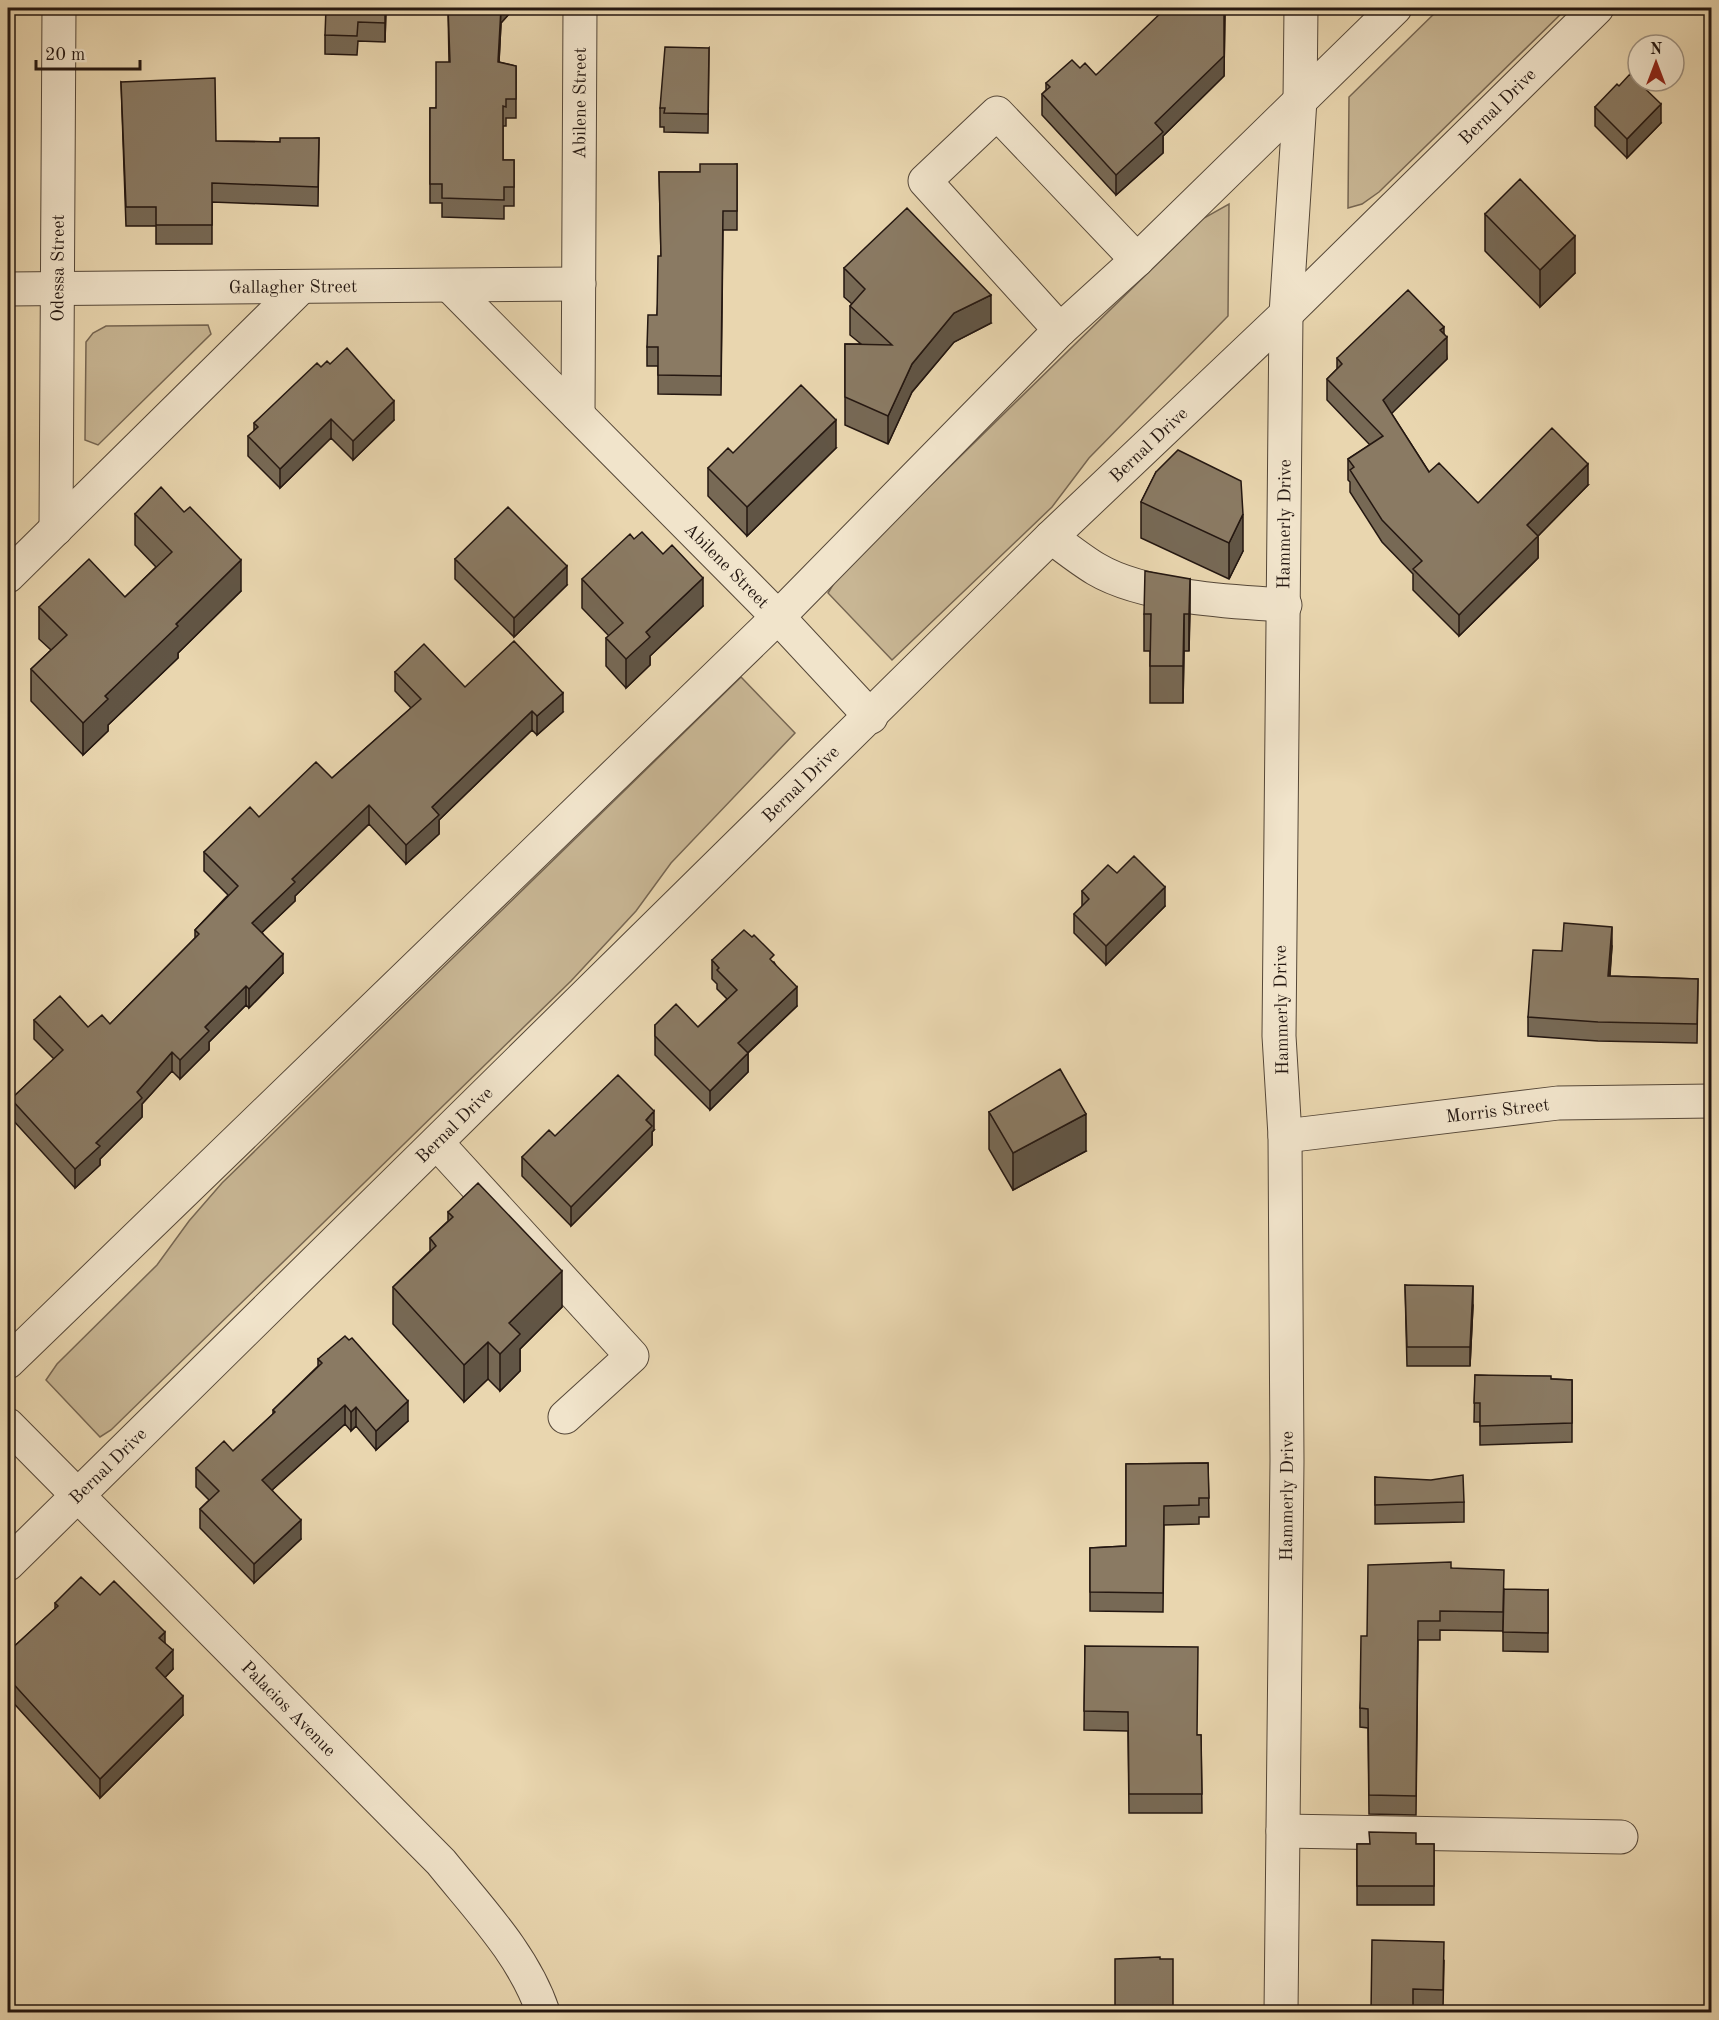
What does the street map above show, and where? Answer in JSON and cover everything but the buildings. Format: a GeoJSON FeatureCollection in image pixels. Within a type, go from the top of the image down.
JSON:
{"type":"FeatureCollection","features":[{"type":"Feature","properties":{"kind":"street","name":"Odessa Street"},"geometry":{"type":"LineString","coordinates":[[56,529],[59,8]]}},
{"type":"Feature","properties":{"kind":"street","name":"Abilene Street"},"geometry":{"type":"LineString","coordinates":[[578,415],[580,8]]}},
{"type":"Feature","properties":{"kind":"street","name":"Hammerly Drive"},"geometry":{"type":"LineString","coordinates":[[1281,2013],[1287,1461],[1285,1136],[1279,1036],[1285,605],[1286,314],[1300,100],[1301,8]]}},
{"type":"Feature","properties":{"kind":"street"},"geometry":{"type":"LineString","coordinates":[[8,1362],[778,617],[1060,330],[1137,260],[1395,8]]}},
{"type":"Feature","properties":{"kind":"street","name":"Bernal Drive"},"geometry":{"type":"LineString","coordinates":[[8,1564],[871,717],[1051,537],[1286,314],[1597,8]]}},
{"type":"Feature","properties":{"kind":"street"},"geometry":{"type":"LineString","coordinates":[[1060,330],[926,182],[998,113],[1137,260]]}},
{"type":"Feature","properties":{"kind":"street","name":"Gallagher Street"},"geometry":{"type":"LineString","coordinates":[[8,289],[299,289],[579,284]]}},
{"type":"Feature","properties":{"kind":"street","name":"Abilene Street"},"geometry":{"type":"LineString","coordinates":[[451,287],[778,617],[871,717]]}},
{"type":"Feature","properties":{"kind":"street"},"geometry":{"type":"LineString","coordinates":[[8,576],[299,289]]}},
{"type":"Feature","properties":{"kind":"street"},"geometry":{"type":"LineString","coordinates":[[1051,537],[1098,570],[1150,589],[1243,603],[1285,605]]}},
{"type":"Feature","properties":{"kind":"street","name":"Morris Street"},"geometry":{"type":"LineString","coordinates":[[1285,1136],[1558,1103],[1712,1101]]}},
{"type":"Feature","properties":{"kind":"street"},"geometry":{"type":"LineString","coordinates":[[437,1143],[632,1356],[565,1417]]}},
{"type":"Feature","properties":{"kind":"street","name":"Palacios Avenue"},"geometry":{"type":"LineString","coordinates":[[8,1425],[441,1862],[503,1938],[539,1999],[543,2013]]}},
{"type":"Feature","properties":{"kind":"street"},"geometry":{"type":"LineString","coordinates":[[1283,1830],[1621,1837]]}},
{"type":"Feature","properties":{"kind":"shaded area"},"geometry":{"type":"Polygon","coordinates":[[[1440,8],[1567,8],[1379,192],[1362,204],[1348,208],[1349,97],[1440,8]]]}},
{"type":"Feature","properties":{"kind":"shaded area"},"geometry":{"type":"Polygon","coordinates":[[[1229,204],[1228,316],[1089,458],[1052,507],[892,660],[828,593],[839,575],[1204,218],[1229,204]]]}},
{"type":"Feature","properties":{"kind":"shaded area"},"geometry":{"type":"Polygon","coordinates":[[[208,325],[211,334],[98,445],[85,440],[86,342],[93,333],[106,326],[208,325]]]}},
{"type":"Feature","properties":{"kind":"shaded area"},"geometry":{"type":"Polygon","coordinates":[[[741,677],[795,733],[671,863],[636,911],[571,981],[111,1430],[100,1437],[46,1380],[57,1364],[157,1265],[189,1221],[222,1183],[741,677]]]}}]}
